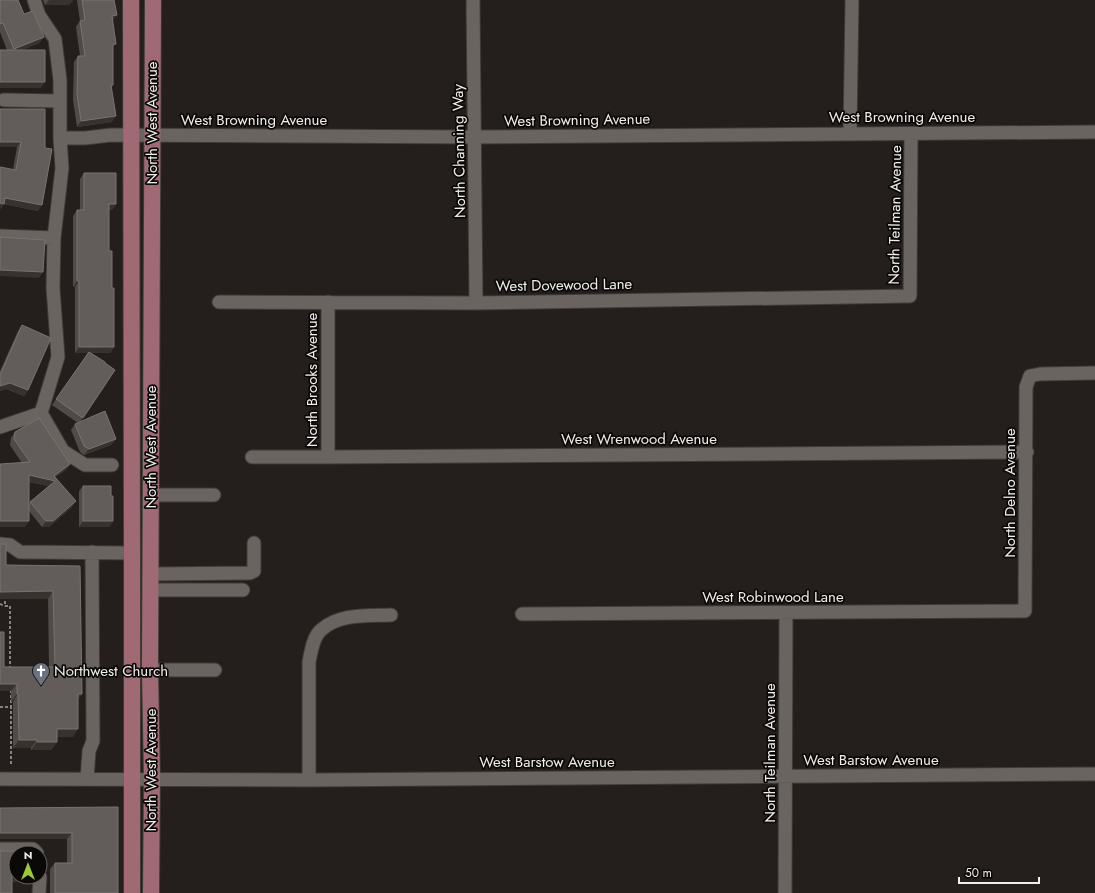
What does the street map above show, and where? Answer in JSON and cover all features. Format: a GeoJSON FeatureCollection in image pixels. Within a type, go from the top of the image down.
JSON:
{"type":"FeatureCollection","features":[{"type":"Feature","properties":{"kind":"main road","name":"North West Avenue"},"geometry":{"type":"LineString","coordinates":[[131,0],[132,893]]}},
{"type":"Feature","properties":{"kind":"main road","name":"North West Avenue"},"geometry":{"type":"LineString","coordinates":[[152,893],[150,670],[153,0]]}},
{"type":"Feature","properties":{"kind":"street"},"geometry":{"type":"LineString","coordinates":[[34,0],[39,15],[55,39],[60,80],[60,138],[62,168],[54,238],[53,288],[58,357],[41,413],[63,451],[85,465],[112,465]]}},
{"type":"Feature","properties":{"kind":"street","name":"North Channing Way"},"geometry":{"type":"LineString","coordinates":[[473,0],[476,303]]}},
{"type":"Feature","properties":{"kind":"street"},"geometry":{"type":"LineString","coordinates":[[850,133],[852,0]]}},
{"type":"Feature","properties":{"kind":"street"},"geometry":{"type":"LineString","coordinates":[[4,100],[60,101]]}},
{"type":"Feature","properties":{"kind":"street","name":"West Browning Avenue"},"geometry":{"type":"LineString","coordinates":[[60,138],[85,138],[111,135],[474,137],[1095,132]]}},
{"type":"Feature","properties":{"kind":"street","name":"North Teilman Avenue"},"geometry":{"type":"LineString","coordinates":[[910,296],[911,134]]}},
{"type":"Feature","properties":{"kind":"street"},"geometry":{"type":"LineString","coordinates":[[0,236],[54,238]]}},
{"type":"Feature","properties":{"kind":"street","name":"West Dovewood Lane"},"geometry":{"type":"LineString","coordinates":[[220,302],[476,303],[910,296]]}},
{"type":"Feature","properties":{"kind":"street","name":"North Brooks Avenue"},"geometry":{"type":"LineString","coordinates":[[328,302],[328,457]]}},
{"type":"Feature","properties":{"kind":"street","name":"North Delno Avenue"},"geometry":{"type":"LineString","coordinates":[[1025,611],[1026,387],[1030,376],[1040,374],[1095,373]]}},
{"type":"Feature","properties":{"kind":"street"},"geometry":{"type":"LineString","coordinates":[[0,427],[41,413]]}},
{"type":"Feature","properties":{"kind":"street","name":"West Wrenwood Avenue"},"geometry":{"type":"LineString","coordinates":[[252,457],[1026,452]]}},
{"type":"Feature","properties":{"kind":"street"},"geometry":{"type":"LineString","coordinates":[[151,495],[214,495]]}},
{"type":"Feature","properties":{"kind":"street"},"geometry":{"type":"LineString","coordinates":[[151,574],[250,573],[254,571],[254,543]]}},
{"type":"Feature","properties":{"kind":"street"},"geometry":{"type":"LineString","coordinates":[[0,544],[10,545],[20,552],[132,553]]}},
{"type":"Feature","properties":{"kind":"street"},"geometry":{"type":"LineString","coordinates":[[87,779],[89,751],[93,741],[92,552]]}},
{"type":"Feature","properties":{"kind":"street"},"geometry":{"type":"LineString","coordinates":[[151,590],[242,590]]}},
{"type":"Feature","properties":{"kind":"street","name":"West Robinwood Lane"},"geometry":{"type":"LineString","coordinates":[[522,614],[1025,611]]}},
{"type":"Feature","properties":{"kind":"street","name":"North Teilman Avenue"},"geometry":{"type":"LineString","coordinates":[[785,893],[786,613]]}},
{"type":"Feature","properties":{"kind":"street"},"geometry":{"type":"LineString","coordinates":[[309,780],[309,662],[312,646],[320,630],[334,622],[351,617],[391,615]]}},
{"type":"Feature","properties":{"kind":"street"},"geometry":{"type":"LineString","coordinates":[[150,670],[215,670]]}},
{"type":"Feature","properties":{"kind":"street","name":"West Barstow Avenue"},"geometry":{"type":"LineString","coordinates":[[0,779],[309,780],[1095,774]]}},
{"type":"Feature","properties":{"kind":"path"},"geometry":{"type":"LineString","coordinates":[[5,590],[5,606]]}},
{"type":"Feature","properties":{"kind":"path"},"geometry":{"type":"LineString","coordinates":[[0,604],[10,606],[10,676]]}},
{"type":"Feature","properties":{"kind":"path"},"geometry":{"type":"LineString","coordinates":[[10,684],[11,764]]}},
{"type":"Feature","properties":{"kind":"path"},"geometry":{"type":"LineString","coordinates":[[0,707],[18,707]]}},
{"type":"Feature","properties":{"kind":"building"},"geometry":{"type":"Polygon","coordinates":[[[0,0],[18,0],[24,14],[33,11],[44,37],[14,49],[3,23],[0,24],[0,0]]]}},
{"type":"Feature","properties":{"kind":"building"},"geometry":{"type":"Polygon","coordinates":[[[82,0],[114,0],[117,15],[112,16],[116,44],[113,45],[113,85],[111,85],[116,116],[81,121],[77,94],[78,56],[85,56],[80,21],[85,20],[82,0]]]}},
{"type":"Feature","properties":{"kind":"building"},"geometry":{"type":"Polygon","coordinates":[[[0,50],[45,50],[45,82],[0,82],[0,50]]]}},
{"type":"Feature","properties":{"kind":"building"},"geometry":{"type":"Polygon","coordinates":[[[0,109],[45,109],[45,148],[52,149],[42,205],[5,198],[4,204],[0,203],[0,167],[16,170],[21,142],[0,142],[0,109]]]}},
{"type":"Feature","properties":{"kind":"building"},"geometry":{"type":"Polygon","coordinates":[[[84,173],[116,173],[116,204],[109,204],[109,251],[112,251],[112,288],[114,288],[114,347],[79,347],[77,210],[84,210],[84,173]]]}},
{"type":"Feature","properties":{"kind":"building"},"geometry":{"type":"Polygon","coordinates":[[[0,237],[45,240],[43,272],[0,270],[0,237]]]}},
{"type":"Feature","properties":{"kind":"building"},"geometry":{"type":"Polygon","coordinates":[[[22,325],[51,338],[28,390],[10,383],[0,386],[0,375],[22,325]]]}},
{"type":"Feature","properties":{"kind":"building"},"geometry":{"type":"Polygon","coordinates":[[[89,352],[115,370],[83,418],[56,399],[89,352]]]}},
{"type":"Feature","properties":{"kind":"building"},"geometry":{"type":"Polygon","coordinates":[[[105,411],[116,439],[89,449],[84,446],[75,424],[105,411]]]}},
{"type":"Feature","properties":{"kind":"building"},"geometry":{"type":"Polygon","coordinates":[[[39,418],[70,464],[54,476],[76,501],[53,521],[46,521],[30,502],[55,481],[29,475],[29,521],[0,521],[0,464],[30,462],[14,439],[15,432],[39,418]]]}},
{"type":"Feature","properties":{"kind":"building"},"geometry":{"type":"Polygon","coordinates":[[[83,486],[111,486],[111,496],[113,496],[113,521],[83,521],[83,486]]]}},
{"type":"Feature","properties":{"kind":"building"},"geometry":{"type":"Polygon","coordinates":[[[0,544],[6,544],[6,565],[80,566],[82,694],[78,694],[78,729],[57,729],[57,742],[19,740],[17,684],[0,684],[0,632],[4,632],[4,667],[55,667],[53,591],[0,592],[0,544]]]}},
{"type":"Feature","properties":{"kind":"building"},"geometry":{"type":"Polygon","coordinates":[[[118,807],[118,893],[55,893],[55,863],[72,863],[72,833],[0,833],[0,808],[118,807]]]}},
{"type":"Feature","properties":{"kind":"building"},"geometry":{"type":"Polygon","coordinates":[[[0,851],[8,851],[8,885],[12,885],[12,893],[0,893],[0,851]]]}},
{"type":"Feature","properties":{"kind":"place","name":"Northwest Church"},"geometry":{"type":"Point","coordinates":[41,686]}}]}
